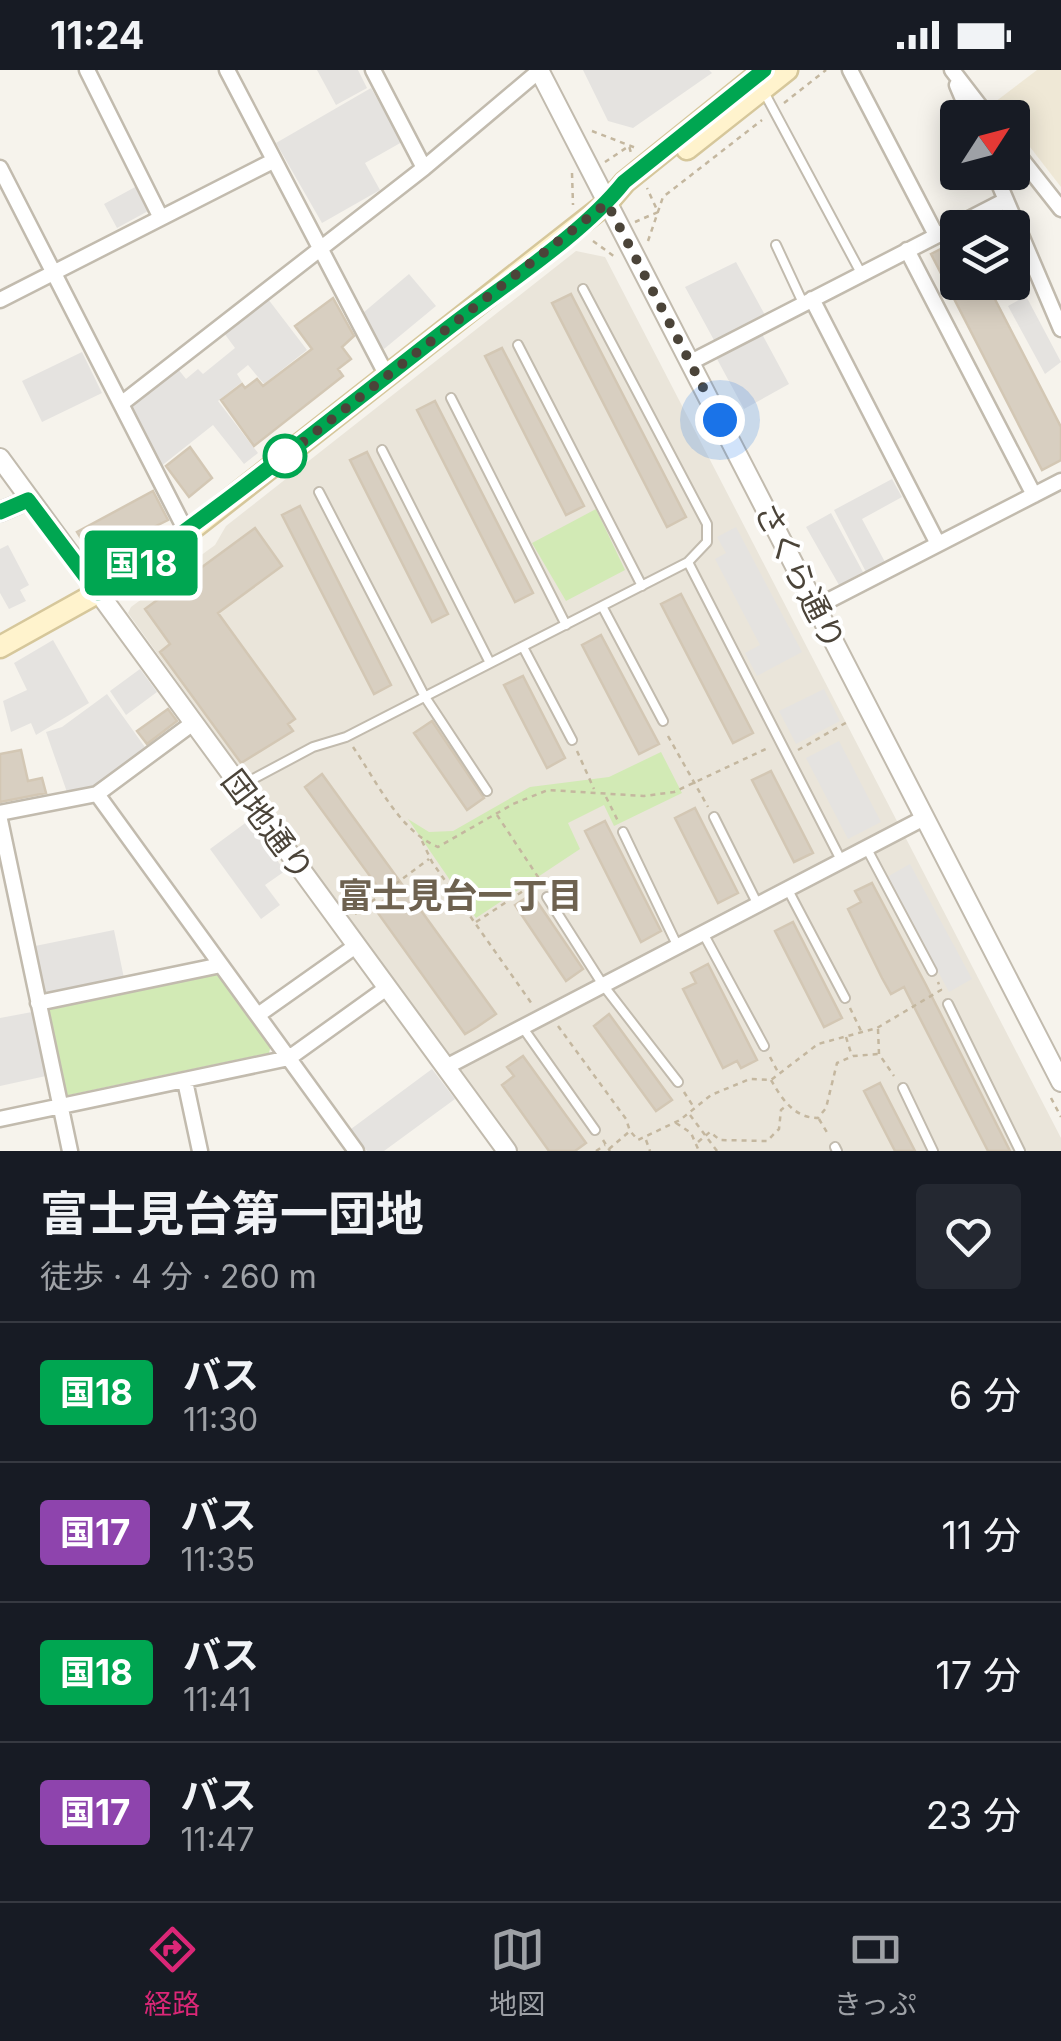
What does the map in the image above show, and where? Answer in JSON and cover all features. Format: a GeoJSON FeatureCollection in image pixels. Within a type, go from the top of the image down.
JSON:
{"type":"FeatureCollection","features":[{"type":"Feature","properties":{"kind":"main road"},"geometry":{"type":"LineString","coordinates":[[0,647],[98,593],[187,533],[607,203],[624,182],[761,78],[788,70]]}},
{"type":"Feature","properties":{"kind":"street"},"geometry":{"type":"LineString","coordinates":[[87,70],[160,216]]}},
{"type":"Feature","properties":{"kind":"street"},"geometry":{"type":"LineString","coordinates":[[226,70],[387,376]]}},
{"type":"Feature","properties":{"kind":"street"},"geometry":{"type":"LineString","coordinates":[[373,70],[424,168]]}},
{"type":"Feature","properties":{"kind":"street"},"geometry":{"type":"LineString","coordinates":[[122,404],[424,168],[539,70]]}},
{"type":"Feature","properties":{"kind":"street","name":"さくら通り"},"geometry":{"type":"LineString","coordinates":[[539,70],[1061,1082]]}},
{"type":"Feature","properties":{"kind":"street"},"geometry":{"type":"LineString","coordinates":[[850,70],[936,234]]}},
{"type":"Feature","properties":{"kind":"street"},"geometry":{"type":"LineString","coordinates":[[952,70],[964,100]]}},
{"type":"Feature","properties":{"kind":"street"},"geometry":{"type":"LineString","coordinates":[[952,70],[975,100]]}},
{"type":"Feature","properties":{"kind":"street"},"geometry":{"type":"LineString","coordinates":[[0,300],[273,161]]}},
{"type":"Feature","properties":{"kind":"street"},"geometry":{"type":"LineString","coordinates":[[0,168],[187,533]]}},
{"type":"Feature","properties":{"kind":"street"},"geometry":{"type":"LineString","coordinates":[[1030,170],[1061,209]]}},
{"type":"Feature","properties":{"kind":"street"},"geometry":{"type":"LineString","coordinates":[[1002,190],[1061,329]]}},
{"type":"Feature","properties":{"kind":"street"},"geometry":{"type":"LineString","coordinates":[[690,362],[1006,200]]}},
{"type":"Feature","properties":{"kind":"street"},"geometry":{"type":"LineString","coordinates":[[906,250],[1034,495]]}},
{"type":"Feature","properties":{"kind":"street"},"geometry":{"type":"LineString","coordinates":[[808,301],[938,544]]}},
{"type":"Feature","properties":{"kind":"street","name":"団地通り"},"geometry":{"type":"LineString","coordinates":[[0,458],[506,1151]]}},
{"type":"Feature","properties":{"kind":"street"},"geometry":{"type":"LineString","coordinates":[[816,606],[1061,481]]}},
{"type":"Feature","properties":{"kind":"street"},"geometry":{"type":"LineString","coordinates":[[0,512],[28,500]]}},
{"type":"Feature","properties":{"kind":"street"},"geometry":{"type":"LineString","coordinates":[[70,1151],[0,817],[97,794],[192,722]]}},
{"type":"Feature","properties":{"kind":"street"},"geometry":{"type":"LineString","coordinates":[[97,794],[356,1151]]}},
{"type":"Feature","properties":{"kind":"street"},"geometry":{"type":"LineString","coordinates":[[446,1067],[924,818]]}},
{"type":"Feature","properties":{"kind":"street"},"geometry":{"type":"LineString","coordinates":[[258,1015],[357,945]]}},
{"type":"Feature","properties":{"kind":"street"},"geometry":{"type":"LineString","coordinates":[[38,1003],[221,965]]}},
{"type":"Feature","properties":{"kind":"street"},"geometry":{"type":"LineString","coordinates":[[0,1119],[289,1058],[388,987]]}},
{"type":"Feature","properties":{"kind":"street"},"geometry":{"type":"LineString","coordinates":[[185,1081],[200,1151]]}},
{"type":"Feature","properties":{"kind":"lane"},"geometry":{"type":"LineString","coordinates":[[761,78],[774,110],[861,273]]}},
{"type":"Feature","properties":{"kind":"lane"},"geometry":{"type":"LineString","coordinates":[[776,245],[808,301]]}},
{"type":"Feature","properties":{"kind":"lane"},"geometry":{"type":"LineString","coordinates":[[240,786],[313,747],[346,737],[688,562],[707,542],[707,524],[583,288]]}},
{"type":"Feature","properties":{"kind":"lane"},"geometry":{"type":"LineString","coordinates":[[518,345],[642,586]]}},
{"type":"Feature","properties":{"kind":"lane"},"geometry":{"type":"LineString","coordinates":[[450,398],[566,625]]}},
{"type":"Feature","properties":{"kind":"lane"},"geometry":{"type":"LineString","coordinates":[[382,450],[490,664]]}},
{"type":"Feature","properties":{"kind":"lane"},"geometry":{"type":"LineString","coordinates":[[319,492],[424,697],[487,791]]}},
{"type":"Feature","properties":{"kind":"lane"},"geometry":{"type":"LineString","coordinates":[[688,562],[842,862]]}},
{"type":"Feature","properties":{"kind":"lane"},"geometry":{"type":"LineString","coordinates":[[602,606],[663,720]]}},
{"type":"Feature","properties":{"kind":"lane"},"geometry":{"type":"LineString","coordinates":[[523,647],[572,740]]}},
{"type":"Feature","properties":{"kind":"lane"},"geometry":{"type":"LineString","coordinates":[[714,816],[758,905]]}},
{"type":"Feature","properties":{"kind":"lane"},"geometry":{"type":"LineString","coordinates":[[623,832],[678,947]]}},
{"type":"Feature","properties":{"kind":"lane"},"geometry":{"type":"LineString","coordinates":[[867,849],[932,972]]}},
{"type":"Feature","properties":{"kind":"lane"},"geometry":{"type":"LineString","coordinates":[[788,890],[845,998]]}},
{"type":"Feature","properties":{"kind":"lane"},"geometry":{"type":"LineString","coordinates":[[547,897],[603,985],[678,1082]]}},
{"type":"Feature","properties":{"kind":"lane"},"geometry":{"type":"LineString","coordinates":[[703,934],[764,1046]]}},
{"type":"Feature","properties":{"kind":"lane"},"geometry":{"type":"LineString","coordinates":[[948,1004],[1020,1151]]}},
{"type":"Feature","properties":{"kind":"lane"},"geometry":{"type":"LineString","coordinates":[[522,1026],[596,1130]]}},
{"type":"Feature","properties":{"kind":"lane"},"geometry":{"type":"LineString","coordinates":[[902,1088],[933,1151]]}},
{"type":"Feature","properties":{"kind":"path"},"geometry":{"type":"LineString","coordinates":[[647,245],[663,196],[826,70]]}},
{"type":"Feature","properties":{"kind":"path"},"geometry":{"type":"LineString","coordinates":[[588,130],[638,149]]}},
{"type":"Feature","properties":{"kind":"path"},"geometry":{"type":"LineString","coordinates":[[607,161],[630,146]]}},
{"type":"Feature","properties":{"kind":"path"},"geometry":{"type":"LineString","coordinates":[[573,213],[572,188],[580,182]]}},
{"type":"Feature","properties":{"kind":"path"},"geometry":{"type":"LineString","coordinates":[[650,196],[658,212]]}},
{"type":"Feature","properties":{"kind":"path"},"geometry":{"type":"LineString","coordinates":[[636,221],[658,212]]}},
{"type":"Feature","properties":{"kind":"path"},"geometry":{"type":"LineString","coordinates":[[586,236],[605,249],[611,241]]}},
{"type":"Feature","properties":{"kind":"path"},"geometry":{"type":"LineString","coordinates":[[663,720],[694,785],[714,816]]}},
{"type":"Feature","properties":{"kind":"path"},"geometry":{"type":"LineString","coordinates":[[787,757],[849,721]]}},
{"type":"Feature","properties":{"kind":"path"},"geometry":{"type":"LineString","coordinates":[[346,737],[421,840],[474,924],[626,1118],[638,1140],[689,1114],[732,1085],[750,1079],[771,1080],[818,1044],[877,1028],[941,990],[932,972]]}},
{"type":"Feature","properties":{"kind":"path"},"geometry":{"type":"LineString","coordinates":[[572,740],[595,792]]}},
{"type":"Feature","properties":{"kind":"path"},"geometry":{"type":"LineString","coordinates":[[421,840],[438,847],[548,790],[644,796],[694,785],[779,742]]}},
{"type":"Feature","properties":{"kind":"path"},"geometry":{"type":"LineString","coordinates":[[606,796],[623,832]]}},
{"type":"Feature","properties":{"kind":"path"},"geometry":{"type":"LineString","coordinates":[[474,924],[541,879],[496,814]]}},
{"type":"Feature","properties":{"kind":"path"},"geometry":{"type":"LineString","coordinates":[[342,924],[430,858]]}},
{"type":"Feature","properties":{"kind":"path"},"geometry":{"type":"LineString","coordinates":[[845,998],[861,1031]]}},
{"type":"Feature","properties":{"kind":"path"},"geometry":{"type":"LineString","coordinates":[[877,1028],[879,1054],[902,1088]]}},
{"type":"Feature","properties":{"kind":"path"},"geometry":{"type":"LineString","coordinates":[[845,1036],[852,1056]]}},
{"type":"Feature","properties":{"kind":"path"},"geometry":{"type":"LineString","coordinates":[[764,1046],[779,1074]]}},
{"type":"Feature","properties":{"kind":"path"},"geometry":{"type":"LineString","coordinates":[[818,1118],[826,1108],[834,1068],[852,1056],[879,1054]]}},
{"type":"Feature","properties":{"kind":"path"},"geometry":{"type":"LineString","coordinates":[[771,1080],[787,1105],[798,1114],[818,1118],[836,1149]]}},
{"type":"Feature","properties":{"kind":"path"},"geometry":{"type":"LineString","coordinates":[[678,1082],[694,1108]]}},
{"type":"Feature","properties":{"kind":"path"},"geometry":{"type":"LineString","coordinates":[[698,1142],[710,1132],[720,1140],[767,1140],[779,1129],[781,1110],[787,1105]]}},
{"type":"Feature","properties":{"kind":"path"},"geometry":{"type":"LineString","coordinates":[[689,1114],[716,1151]]}},
{"type":"Feature","properties":{"kind":"path"},"geometry":{"type":"LineString","coordinates":[[675,1122],[698,1142],[699,1151]]}},
{"type":"Feature","properties":{"kind":"path"},"geometry":{"type":"LineString","coordinates":[[596,1151],[630,1131]]}},
{"type":"Feature","properties":{"kind":"path"},"geometry":{"type":"LineString","coordinates":[[646,1138],[650,1151]]}},
{"type":"Feature","properties":{"kind":"shaded area"},"geometry":{"type":"Polygon","coordinates":[[[317,70],[358,70],[367,88],[336,105],[317,70]]]}},
{"type":"Feature","properties":{"kind":"shaded area"},"geometry":{"type":"Polygon","coordinates":[[[583,70],[712,73],[633,128],[608,121],[583,70]]]}},
{"type":"Feature","properties":{"kind":"shaded area"},"geometry":{"type":"Polygon","coordinates":[[[1037,70],[1061,70],[1061,187],[1030,147],[1030,100],[998,100],[1037,70]]]}},
{"type":"Feature","properties":{"kind":"shaded area"},"geometry":{"type":"Polygon","coordinates":[[[371,88],[402,142],[365,163],[380,190],[322,223],[276,143],[371,88]]]}},
{"type":"Feature","properties":{"kind":"shaded area"},"geometry":{"type":"Polygon","coordinates":[[[137,186],[150,210],[117,228],[104,204],[137,186]]]}},
{"type":"Feature","properties":{"kind":"shaded area"},"geometry":{"type":"Polygon","coordinates":[[[576,251],[605,257],[1061,1138],[1061,1151],[516,1151],[128,613],[215,545],[226,526],[576,251]]]}},
{"type":"Feature","properties":{"kind":"shaded area"},"geometry":{"type":"Polygon","coordinates":[[[736,262],[765,315],[715,342],[685,287],[736,262]]]}},
{"type":"Feature","properties":{"kind":"shaded area"},"geometry":{"type":"Polygon","coordinates":[[[409,274],[436,306],[384,349],[357,318],[409,274]]]}},
{"type":"Feature","properties":{"kind":"shaded area"},"geometry":{"type":"Polygon","coordinates":[[[268,299],[307,350],[264,384],[248,365],[237,374],[242,382],[218,401],[258,453],[244,464],[213,425],[155,471],[121,404],[174,364],[186,379],[198,369],[203,374],[235,348],[224,333],[268,299]]]}},
{"type":"Feature","properties":{"kind":"shaded area"},"geometry":{"type":"Polygon","coordinates":[[[1028,300],[1061,362],[1045,374],[1008,306],[1028,300]]]}},
{"type":"Feature","properties":{"kind":"shaded area"},"geometry":{"type":"Polygon","coordinates":[[[762,334],[789,384],[744,409],[717,359],[762,334]]]}},
{"type":"Feature","properties":{"kind":"shaded area"},"geometry":{"type":"Polygon","coordinates":[[[82,352],[102,393],[42,422],[22,381],[82,352]]]}},
{"type":"Feature","properties":{"kind":"shaded area"},"geometry":{"type":"Polygon","coordinates":[[[892,479],[902,497],[862,519],[885,562],[866,572],[834,510],[892,479]]]}},
{"type":"Feature","properties":{"kind":"shaded area"},"geometry":{"type":"Polygon","coordinates":[[[831,513],[863,572],[839,585],[806,527],[831,513]]]}},
{"type":"Feature","properties":{"kind":"shaded area"},"geometry":{"type":"Polygon","coordinates":[[[736,527],[802,652],[757,676],[745,653],[760,645],[715,559],[726,553],[717,537],[736,527]]]}},
{"type":"Feature","properties":{"kind":"shaded area"},"geometry":{"type":"Polygon","coordinates":[[[8,545],[29,585],[20,590],[26,601],[9,609],[0,593],[0,549],[8,545]]]}},
{"type":"Feature","properties":{"kind":"shaded area"},"geometry":{"type":"Polygon","coordinates":[[[53,640],[89,703],[36,735],[31,723],[11,732],[3,701],[27,690],[14,663],[53,640]]]}},
{"type":"Feature","properties":{"kind":"shaded area"},"geometry":{"type":"Polygon","coordinates":[[[140,669],[157,692],[126,715],[110,691],[140,669]]]}},
{"type":"Feature","properties":{"kind":"shaded area"},"geometry":{"type":"Polygon","coordinates":[[[824,689],[840,721],[796,744],[779,711],[824,689]]]}},
{"type":"Feature","properties":{"kind":"shaded area"},"geometry":{"type":"Polygon","coordinates":[[[107,694],[147,750],[98,784],[68,795],[46,732],[62,727],[107,694]]]}},
{"type":"Feature","properties":{"kind":"shaded area"},"geometry":{"type":"Polygon","coordinates":[[[839,741],[881,822],[848,839],[806,758],[839,741]]]}},
{"type":"Feature","properties":{"kind":"shaded area"},"geometry":{"type":"Polygon","coordinates":[[[248,821],[285,871],[265,885],[280,905],[261,919],[210,849],[248,821]]]}},
{"type":"Feature","properties":{"kind":"shaded area"},"geometry":{"type":"Polygon","coordinates":[[[910,864],[972,979],[949,992],[887,877],[910,864]]]}},
{"type":"Feature","properties":{"kind":"shaded area"},"geometry":{"type":"Polygon","coordinates":[[[114,930],[125,983],[53,998],[44,994],[35,946],[114,930]]]}},
{"type":"Feature","properties":{"kind":"shaded area"},"geometry":{"type":"Polygon","coordinates":[[[32,1012],[46,1076],[0,1086],[0,1018],[32,1012]]]}},
{"type":"Feature","properties":{"kind":"shaded area"},"geometry":{"type":"Polygon","coordinates":[[[432,1069],[455,1099],[384,1151],[367,1151],[351,1129],[432,1069]]]}},
{"type":"Feature","properties":{"kind":"green space"},"geometry":{"type":"Polygon","coordinates":[[[596,509],[625,570],[566,601],[532,543],[596,509]]]}},
{"type":"Feature","properties":{"kind":"green space"},"geometry":{"type":"Polygon","coordinates":[[[661,752],[682,793],[614,826],[604,805],[568,823],[580,849],[476,918],[408,819],[429,832],[453,831],[530,787],[609,777],[661,752]]]}},
{"type":"Feature","properties":{"kind":"green space"},"geometry":{"type":"Polygon","coordinates":[[[218,973],[271,1045],[269,1053],[64,1096],[47,1003],[218,973]]]}},
{"type":"Feature","properties":{"kind":"building"},"geometry":{"type":"Polygon","coordinates":[[[940,249],[940,272],[931,254],[940,249]]]}},
{"type":"Feature","properties":{"kind":"building"},"geometry":{"type":"Polygon","coordinates":[[[571,294],[686,517],[667,527],[552,303],[571,294]]]}},
{"type":"Feature","properties":{"kind":"building"},"geometry":{"type":"Polygon","coordinates":[[[333,298],[354,336],[342,347],[351,359],[338,369],[343,376],[254,446],[221,400],[242,384],[245,388],[257,379],[263,386],[312,349],[295,326],[333,298]]]}},
{"type":"Feature","properties":{"kind":"building"},"geometry":{"type":"Polygon","coordinates":[[[955,300],[995,300],[1061,427],[1061,460],[1042,470],[955,300]]]}},
{"type":"Feature","properties":{"kind":"building"},"geometry":{"type":"Polygon","coordinates":[[[502,348],[584,506],[566,515],[485,356],[502,348]]]}},
{"type":"Feature","properties":{"kind":"building"},"geometry":{"type":"Polygon","coordinates":[[[435,401],[533,593],[515,602],[417,410],[435,401]]]}},
{"type":"Feature","properties":{"kind":"building"},"geometry":{"type":"Polygon","coordinates":[[[190,447],[212,478],[189,497],[166,466],[190,447]]]}},
{"type":"Feature","properties":{"kind":"building"},"geometry":{"type":"Polygon","coordinates":[[[367,452],[448,614],[432,622],[350,460],[367,452]]]}},
{"type":"Feature","properties":{"kind":"building"},"geometry":{"type":"Polygon","coordinates":[[[153,491],[168,520],[120,544],[123,548],[97,564],[77,532],[153,491]]]}},
{"type":"Feature","properties":{"kind":"building"},"geometry":{"type":"Polygon","coordinates":[[[300,506],[391,685],[374,694],[282,515],[300,506]]]}},
{"type":"Feature","properties":{"kind":"building"},"geometry":{"type":"Polygon","coordinates":[[[255,528],[282,566],[218,613],[295,719],[288,724],[293,731],[241,763],[160,652],[170,644],[145,609],[255,528]]]}},
{"type":"Feature","properties":{"kind":"building"},"geometry":{"type":"Polygon","coordinates":[[[681,594],[753,733],[733,743],[661,604],[681,594]]]}},
{"type":"Feature","properties":{"kind":"building"},"geometry":{"type":"Polygon","coordinates":[[[601,635],[659,744],[639,754],[582,645],[601,635]]]}},
{"type":"Feature","properties":{"kind":"building"},"geometry":{"type":"Polygon","coordinates":[[[523,676],[565,758],[547,768],[504,685],[523,676]]]}},
{"type":"Feature","properties":{"kind":"building"},"geometry":{"type":"Polygon","coordinates":[[[168,709],[177,721],[147,744],[137,731],[168,709]]]}},
{"type":"Feature","properties":{"kind":"building"},"geometry":{"type":"Polygon","coordinates":[[[432,721],[484,798],[467,810],[414,733],[432,721]]]}},
{"type":"Feature","properties":{"kind":"building"},"geometry":{"type":"Polygon","coordinates":[[[21,750],[28,781],[42,778],[46,793],[0,802],[0,754],[21,750]]]}},
{"type":"Feature","properties":{"kind":"building"},"geometry":{"type":"Polygon","coordinates":[[[771,771],[813,853],[794,862],[752,780],[771,771]]]}},
{"type":"Feature","properties":{"kind":"building"},"geometry":{"type":"Polygon","coordinates":[[[322,774],[496,1014],[465,1034],[375,909],[386,898],[305,787],[322,774]]]}},
{"type":"Feature","properties":{"kind":"building"},"geometry":{"type":"Polygon","coordinates":[[[695,808],[738,893],[718,903],[675,818],[695,808]]]}},
{"type":"Feature","properties":{"kind":"building"},"geometry":{"type":"Polygon","coordinates":[[[605,821],[661,931],[641,942],[585,831],[605,821]]]}},
{"type":"Feature","properties":{"kind":"building"},"geometry":{"type":"Polygon","coordinates":[[[872,883],[1010,1151],[988,1151],[904,987],[891,994],[882,978],[848,909],[861,902],[855,891],[872,883]]]}},
{"type":"Feature","properties":{"kind":"building"},"geometry":{"type":"Polygon","coordinates":[[[532,894],[583,969],[566,981],[515,905],[532,894]]]}},
{"type":"Feature","properties":{"kind":"building"},"geometry":{"type":"Polygon","coordinates":[[[793,922],[842,1018],[824,1027],[775,931],[793,922]]]}},
{"type":"Feature","properties":{"kind":"building"},"geometry":{"type":"Polygon","coordinates":[[[708,964],[757,1060],[741,1068],[737,1061],[723,1068],[683,989],[696,983],[691,973],[708,964]]]}},
{"type":"Feature","properties":{"kind":"building"},"geometry":{"type":"Polygon","coordinates":[[[609,1014],[672,1100],[656,1111],[594,1026],[609,1014]]]}},
{"type":"Feature","properties":{"kind":"building"},"geometry":{"type":"Polygon","coordinates":[[[523,1056],[586,1143],[575,1151],[549,1151],[502,1085],[514,1076],[507,1067],[523,1056]]]}},
{"type":"Feature","properties":{"kind":"building"},"geometry":{"type":"Polygon","coordinates":[[[880,1083],[915,1151],[895,1151],[864,1091],[880,1083]]]}},
{"type":"Feature","properties":{"kind":"bus line","name":"国18"},"geometry":{"type":"LineString","coordinates":[[0,512],[28,500],[98,593],[187,533],[497,290],[764,70]]}},
{"type":"Feature","properties":{"kind":"district","name":"富士見台一丁目"},"geometry":{"type":"Point","coordinates":[460,895]}},
{"type":"Feature","properties":{"kind":"route"},"geometry":{"type":"LineString","coordinates":[[285,456],[280,460],[607,203],[720,420]]}}]}
